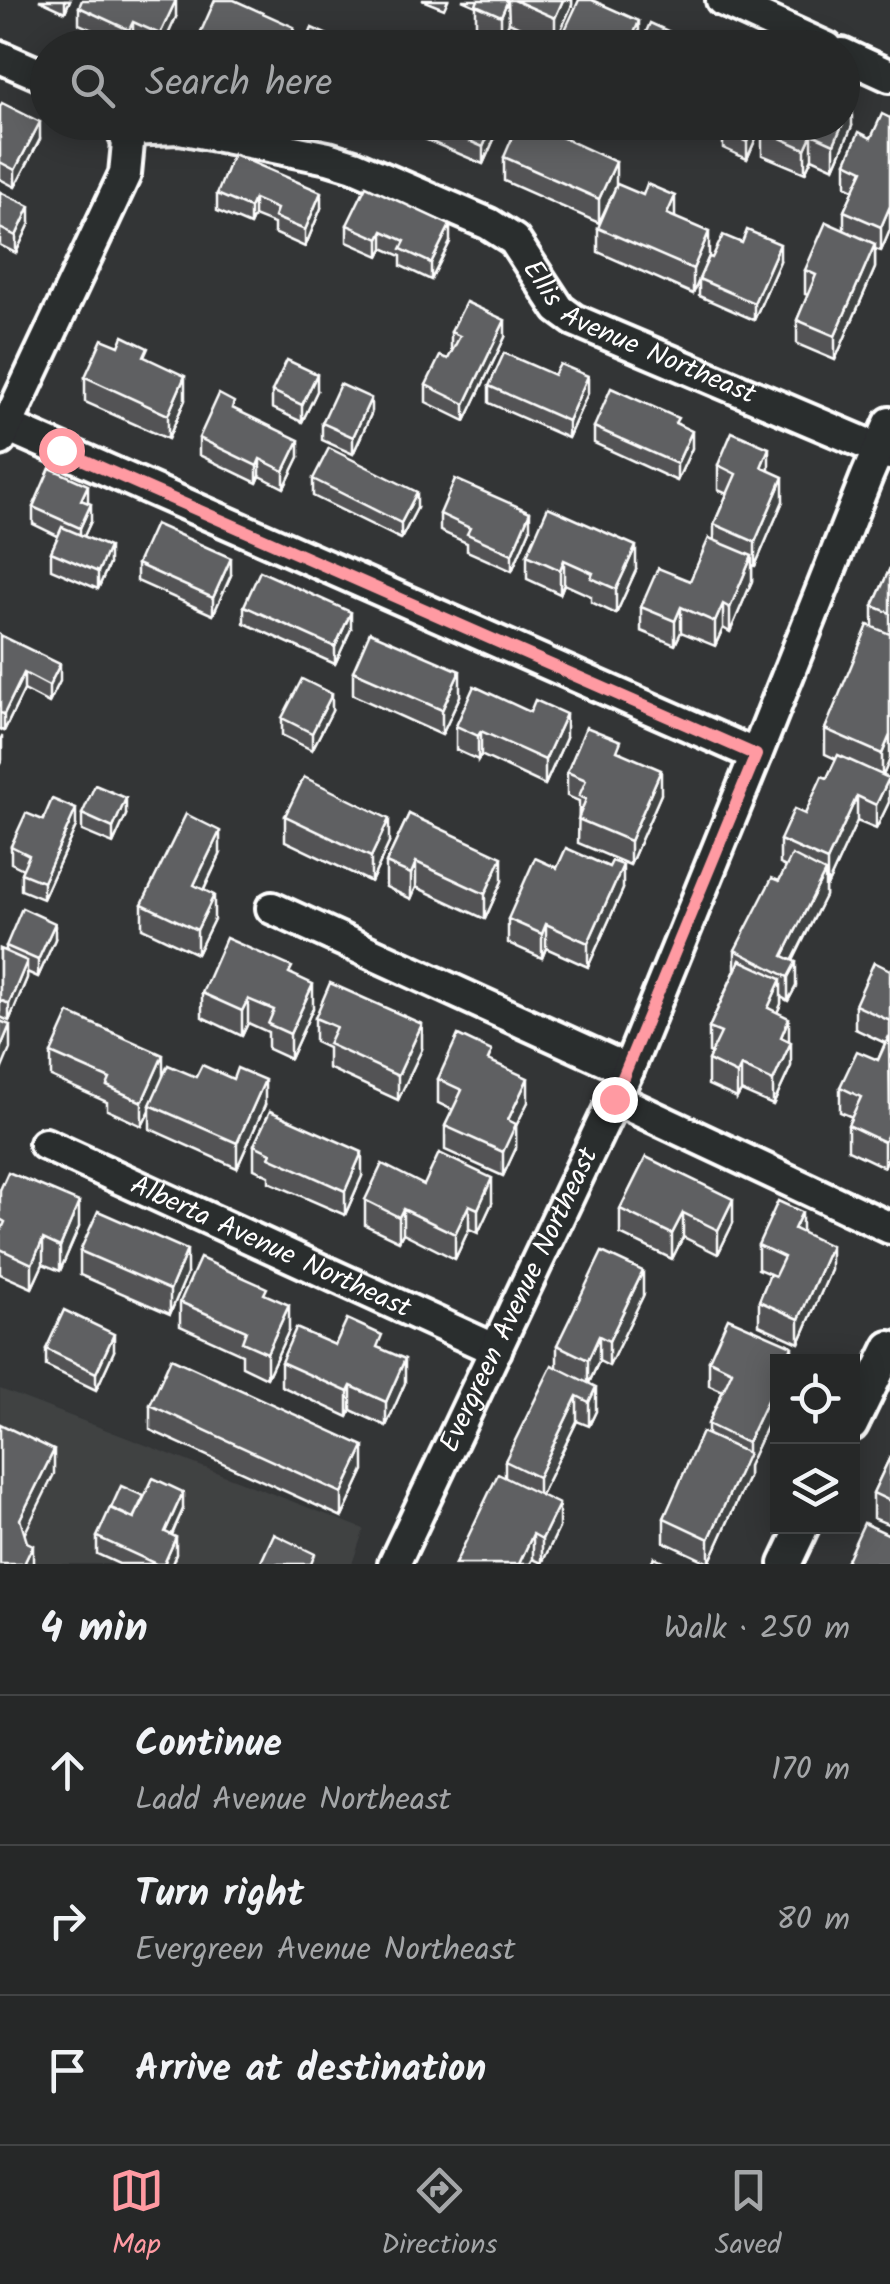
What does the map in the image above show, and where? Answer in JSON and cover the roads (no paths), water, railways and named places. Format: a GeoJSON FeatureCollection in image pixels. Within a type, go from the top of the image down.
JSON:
{"type":"FeatureCollection","features":[{"type":"Feature","properties":{"kind":"street"},"geometry":{"type":"LineString","coordinates":[[722,0],[788,30]]}},
{"type":"Feature","properties":{"kind":"street"},"geometry":{"type":"LineString","coordinates":[[0,56],[30,70]]}},
{"type":"Feature","properties":{"kind":"street"},"geometry":{"type":"LineString","coordinates":[[860,62],[890,76]]}},
{"type":"Feature","properties":{"kind":"street"},"geometry":{"type":"LineString","coordinates":[[127,140],[124,174],[3,433],[756,755]]}},
{"type":"Feature","properties":{"kind":"street","name":"Ellis Avenue Northeast"},"geometry":{"type":"LineString","coordinates":[[239,140],[354,166],[488,224],[514,240],[559,309],[574,320],[886,442]]}},
{"type":"Feature","properties":{"kind":"street","name":"Evergreen Avenue Northeast"},"geometry":{"type":"LineString","coordinates":[[394,1564],[628,1070],[886,442]]}},
{"type":"Feature","properties":{"kind":"street"},"geometry":{"type":"LineString","coordinates":[[272,908],[628,1070]]}},
{"type":"Feature","properties":{"kind":"street"},"geometry":{"type":"LineString","coordinates":[[614,1099],[890,1228]]}},
{"type":"Feature","properties":{"kind":"street","name":"Alberta Avenue Northeast"},"geometry":{"type":"LineString","coordinates":[[45,1144],[496,1350]]}},
{"type":"Feature","properties":{"kind":"street"},"geometry":{"type":"LineString","coordinates":[[860,1409],[890,1347]]}},
{"type":"Feature","properties":{"kind":"street"},"geometry":{"type":"LineString","coordinates":[[785,1564],[799,1534]]}}]}
